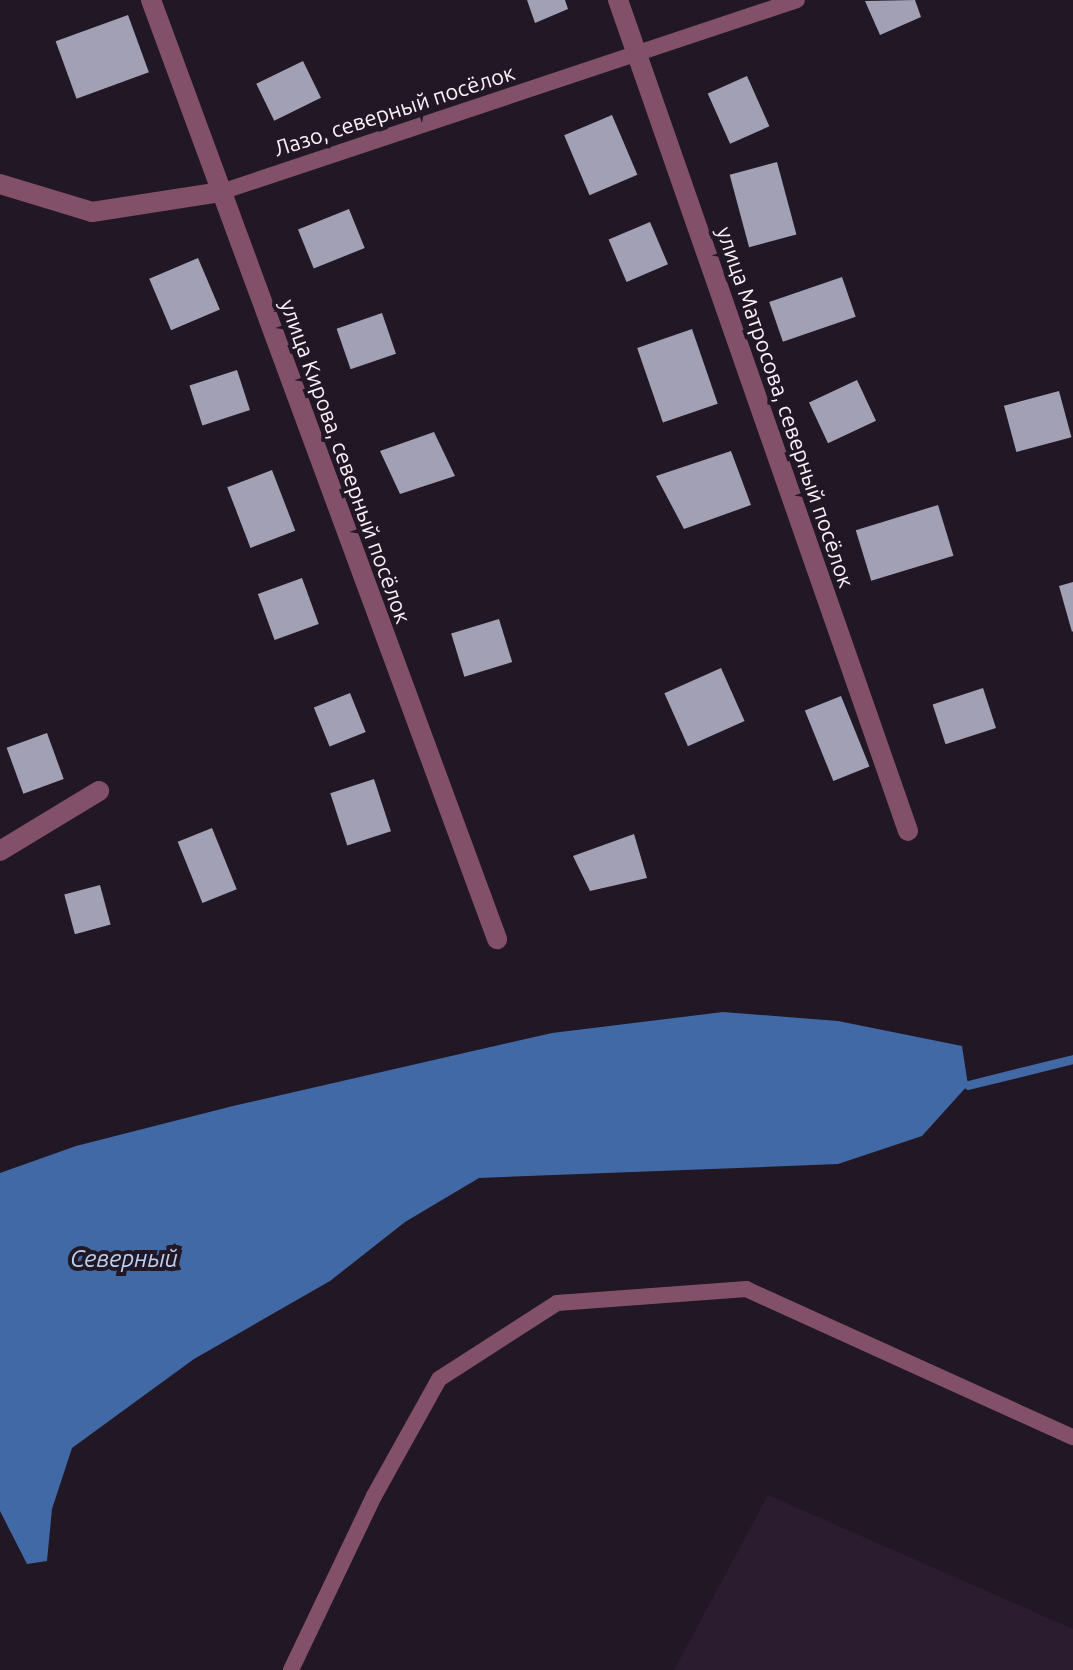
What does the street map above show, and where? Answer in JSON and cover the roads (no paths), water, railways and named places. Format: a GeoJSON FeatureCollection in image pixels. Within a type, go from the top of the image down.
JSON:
{"type":"FeatureCollection","features":[{"type":"Feature","properties":{"kind":"street","name":"улица Кирова, северный посёлок"},"geometry":{"type":"LineString","coordinates":[[151,0],[497,939]]}},
{"type":"Feature","properties":{"kind":"street","name":"улица Матросова, северный посёлок"},"geometry":{"type":"LineString","coordinates":[[618,0],[908,831]]}},
{"type":"Feature","properties":{"kind":"street","name":"Лазо, северный посёлок"},"geometry":{"type":"LineString","coordinates":[[0,184],[92,212],[221,192]]}},
{"type":"Feature","properties":{"kind":"street"},"geometry":{"type":"LineString","coordinates":[[0,851],[99,791]]}},
{"type":"Feature","properties":{"kind":"lane","name":"Лазо, северный посёлок"},"geometry":{"type":"LineString","coordinates":[[221,192],[639,56],[797,0]]}},
{"type":"Feature","properties":{"kind":"lane"},"geometry":{"type":"LineString","coordinates":[[291,1670],[374,1496],[439,1379],[557,1303],[746,1289],[1073,1437]]}},
{"type":"Feature","properties":{"kind":"water","name":"Северный"},"geometry":{"type":"Polygon","coordinates":[[[723,1012],[838,1021],[962,1046],[968,1085],[922,1136],[838,1164],[479,1178],[405,1222],[330,1281],[194,1359],[72,1448],[52,1509],[47,1561],[27,1564],[0,1511],[0,1173],[76,1146],[233,1106],[552,1033],[723,1012]]]}},
{"type":"Feature","properties":{"kind":"waterway"},"geometry":{"type":"LineString","coordinates":[[968,1085],[1073,1059]]}}]}
